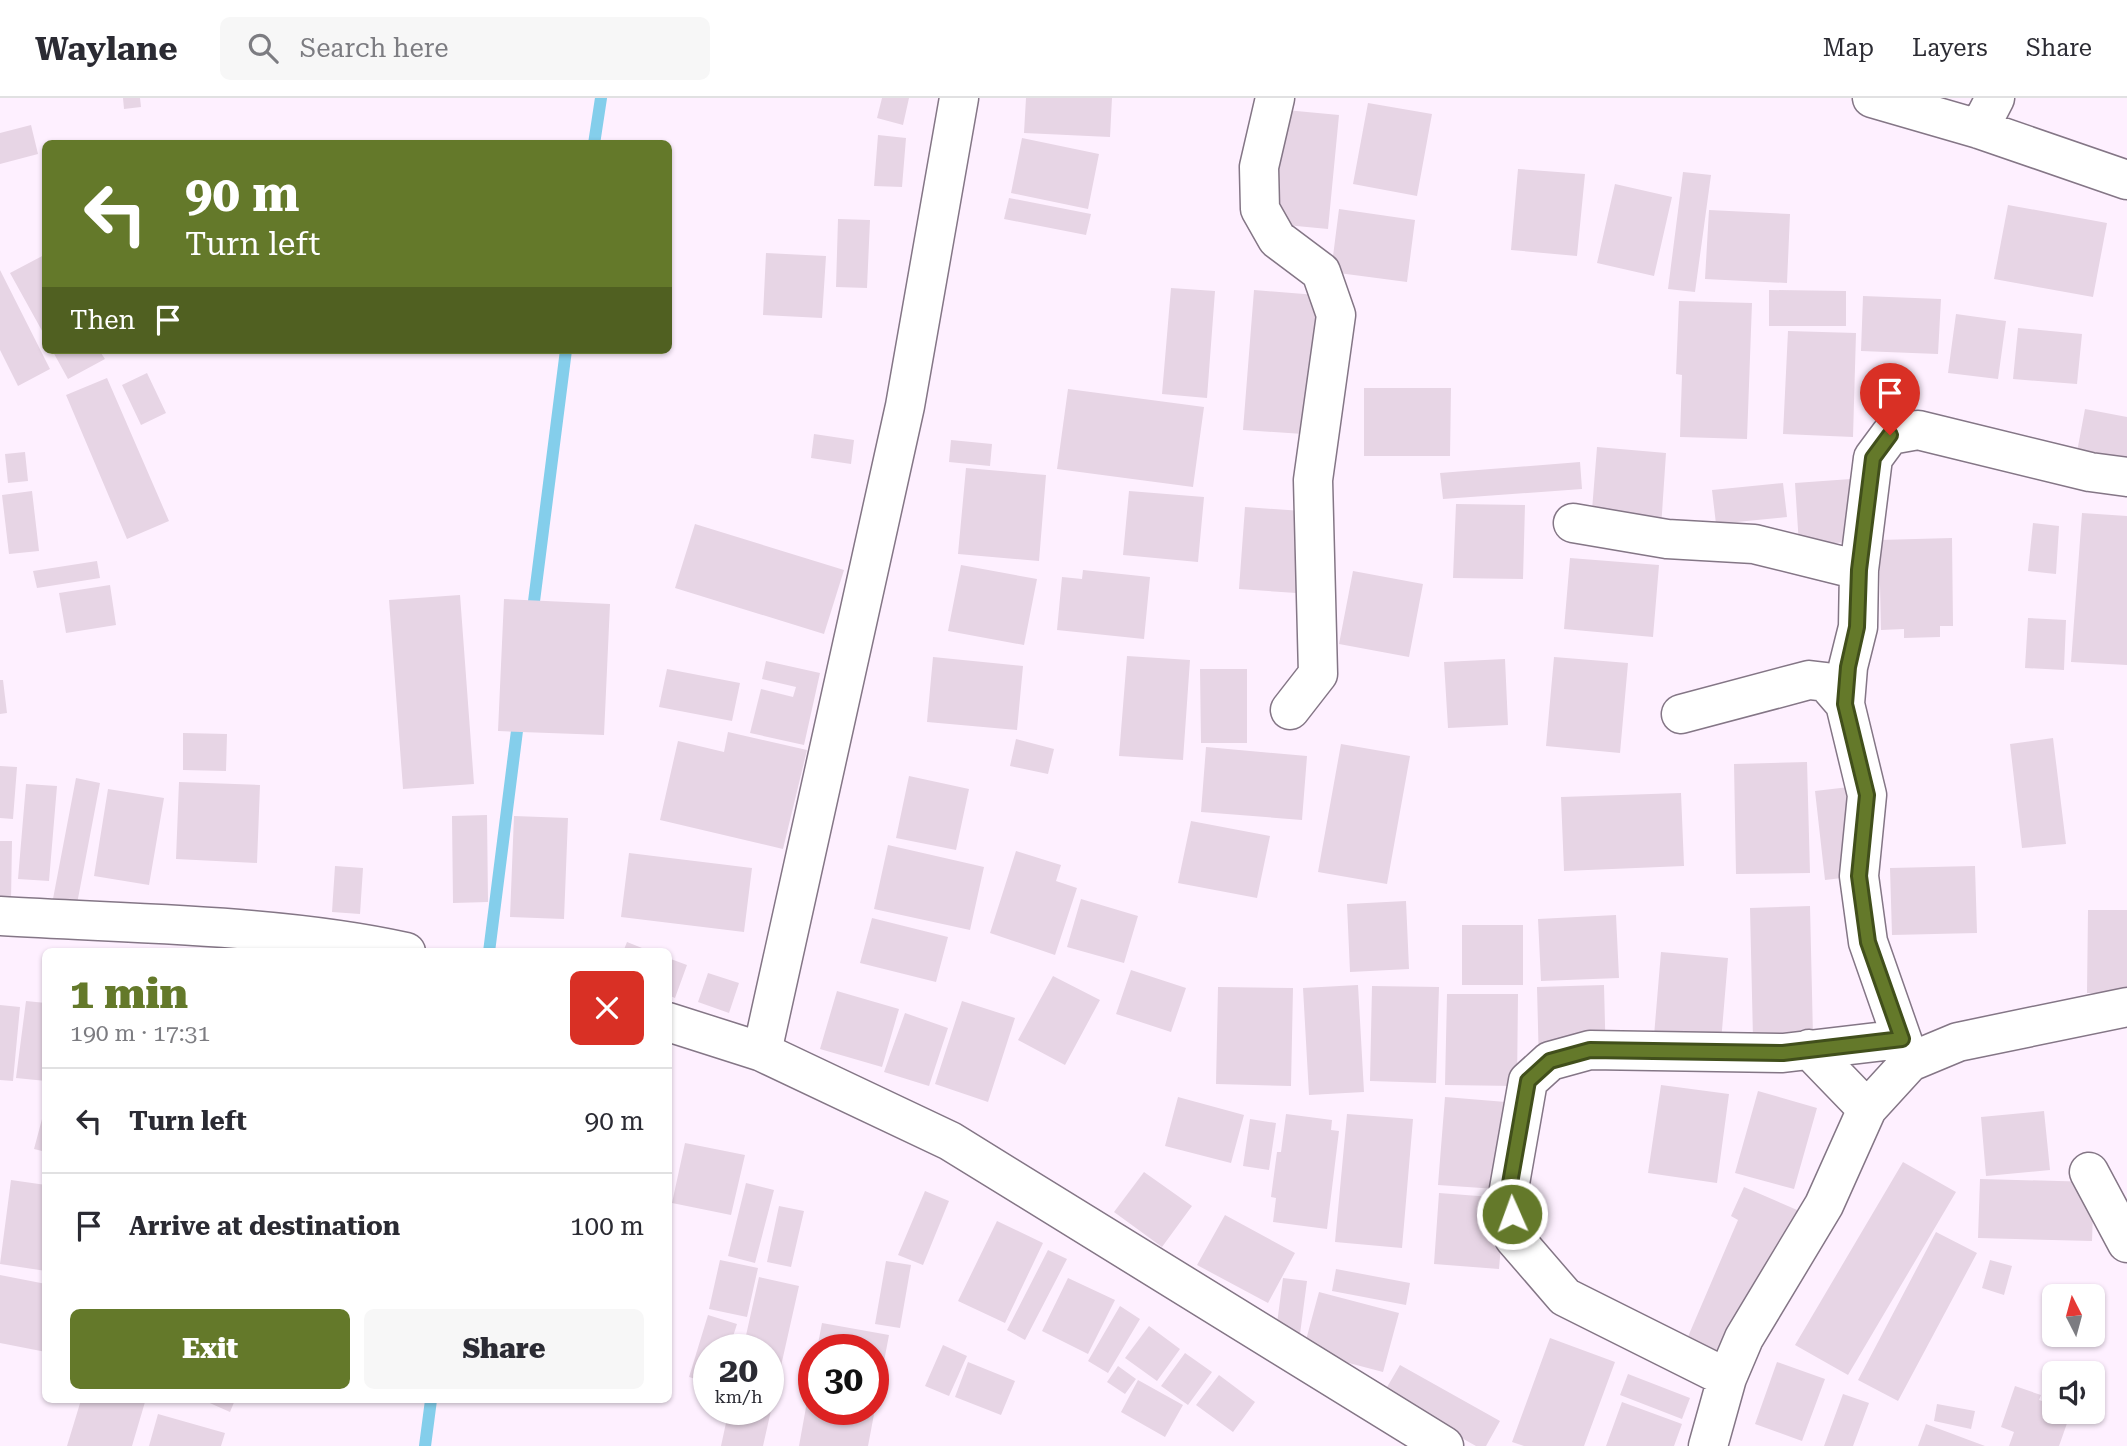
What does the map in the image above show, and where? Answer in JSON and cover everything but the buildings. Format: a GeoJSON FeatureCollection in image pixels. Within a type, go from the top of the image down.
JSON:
{"type":"FeatureCollection","features":[{"type":"Feature","properties":{"kind":"street"},"geometry":{"type":"LineString","coordinates":[[762,1052],[905,406],[959,98]]}},
{"type":"Feature","properties":{"kind":"street"},"geometry":{"type":"LineString","coordinates":[[1275,98],[1259,167],[1260,209],[1277,239],[1321,272],[1336,315],[1313,480],[1318,674],[1290,710]]}},
{"type":"Feature","properties":{"kind":"street"},"geometry":{"type":"LineString","coordinates":[[1872,98],[1987,113],[2127,180]]}},
{"type":"Feature","properties":{"kind":"street"},"geometry":{"type":"LineString","coordinates":[[1906,1050],[1868,942],[1859,876],[1867,795],[1845,704],[1848,667],[1857,627],[1859,570],[1873,458],[1890,435],[1918,430],[2090,472],[2127,477]]}},
{"type":"Feature","properties":{"kind":"street"},"geometry":{"type":"LineString","coordinates":[[1573,523],[1667,540],[1754,544],[1859,570]]}},
{"type":"Feature","properties":{"kind":"street"},"geometry":{"type":"LineString","coordinates":[[1681,714],[1808,680],[1826,682],[1845,704]]}},
{"type":"Feature","properties":{"kind":"street"},"geometry":{"type":"LineString","coordinates":[[0,916],[260,933],[386,948]]}},
{"type":"Feature","properties":{"kind":"street"},"geometry":{"type":"LineString","coordinates":[[1727,1378],[1564,1297],[1514,1238],[1509,1189],[1528,1081],[1550,1061],[1590,1050],[1783,1053],[1809,1049],[1906,1050],[2127,1007]]}},
{"type":"Feature","properties":{"kind":"street"},"geometry":{"type":"LineString","coordinates":[[672,1023],[762,1052],[950,1141],[1444,1446]]}},
{"type":"Feature","properties":{"kind":"street"},"geometry":{"type":"LineString","coordinates":[[1809,1049],[1867,1109]]}},
{"type":"Feature","properties":{"kind":"street"},"geometry":{"type":"LineString","coordinates":[[1708,1446],[1727,1378],[1744,1338],[1824,1206],[1867,1109],[1906,1050]]}},
{"type":"Feature","properties":{"kind":"street"},"geometry":{"type":"LineString","coordinates":[[2089,1172],[2127,1244]]}},
{"type":"Feature","properties":{"kind":"waterway"},"geometry":{"type":"LineString","coordinates":[[595,140],[601,98]]}},
{"type":"Feature","properties":{"kind":"waterway"},"geometry":{"type":"LineString","coordinates":[[532,617],[565,354]]}},
{"type":"Feature","properties":{"kind":"waterway"},"geometry":{"type":"LineString","coordinates":[[490,948],[519,715]]}},
{"type":"Feature","properties":{"kind":"waterway"},"geometry":{"type":"LineString","coordinates":[[425,1446],[431,1403]]}},
{"type":"Feature","properties":{"kind":"route"},"geometry":{"type":"LineString","coordinates":[[1512,1214],[1509,1189],[1528,1081],[1550,1061],[1590,1050],[1783,1053],[1902,1039],[1868,942],[1859,876],[1867,795],[1845,704],[1848,667],[1857,627],[1859,570],[1873,458],[1890,435]]}}]}
